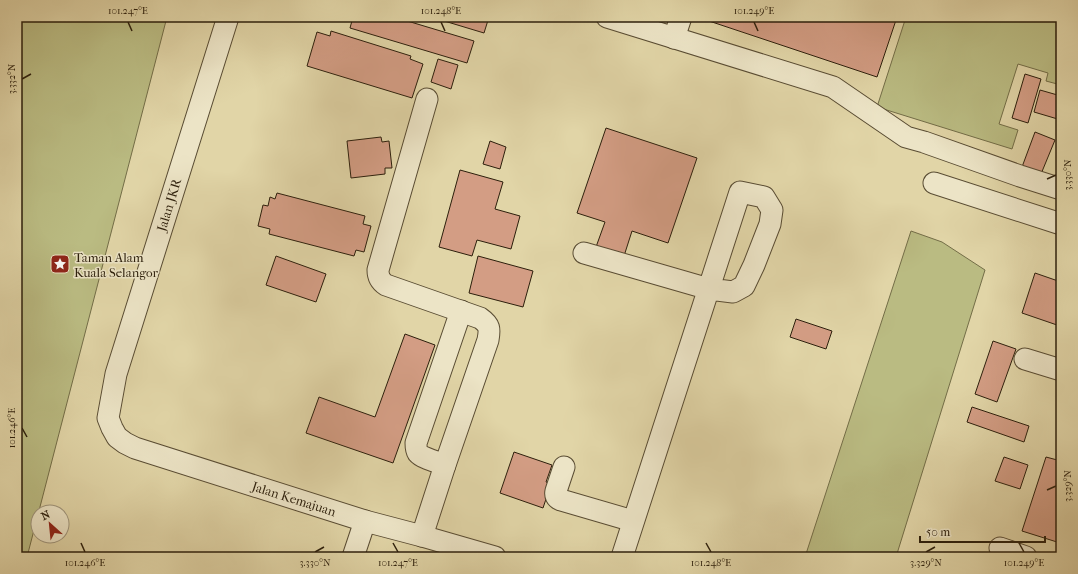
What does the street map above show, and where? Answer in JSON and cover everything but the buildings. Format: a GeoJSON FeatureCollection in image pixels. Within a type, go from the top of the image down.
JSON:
{"type":"FeatureCollection","features":[{"type":"Feature","properties":{"kind":"street","name":"Jalan JKR"},"geometry":{"type":"LineString","coordinates":[[108,418],[116,374],[228,17]]}},
{"type":"Feature","properties":{"kind":"street"},"geometry":{"type":"LineString","coordinates":[[607,17],[833,87],[906,137],[1061,189]]}},
{"type":"Feature","properties":{"kind":"street"},"geometry":{"type":"LineString","coordinates":[[674,38],[681,17]]}},
{"type":"Feature","properties":{"kind":"street"},"geometry":{"type":"LineString","coordinates":[[422,536],[490,332],[485,321],[480,318],[386,285],[379,279],[378,270],[426,98]]}},
{"type":"Feature","properties":{"kind":"street"},"geometry":{"type":"LineString","coordinates":[[934,183],[1061,224]]}},
{"type":"Feature","properties":{"kind":"street"},"geometry":{"type":"LineString","coordinates":[[584,253],[709,289],[622,557]]}},
{"type":"Feature","properties":{"kind":"street"},"geometry":{"type":"LineString","coordinates":[[445,465],[422,456],[418,453],[416,448],[461,311]]}},
{"type":"Feature","properties":{"kind":"street"},"geometry":{"type":"LineString","coordinates":[[1025,359],[1061,370]]}},
{"type":"Feature","properties":{"kind":"street","name":"Jalan Kemajuan"},"geometry":{"type":"LineString","coordinates":[[108,418],[117,437],[135,448],[365,521],[495,557]]}},
{"type":"Feature","properties":{"kind":"street"},"geometry":{"type":"LineString","coordinates":[[564,467],[556,491],[557,498],[634,521]]}},
{"type":"Feature","properties":{"kind":"street"},"geometry":{"type":"LineString","coordinates":[[353,557],[365,521]]}},
{"type":"Feature","properties":{"kind":"street"},"geometry":{"type":"LineString","coordinates":[[1000,548],[1026,557]]}},
{"type":"Feature","properties":{"kind":"green space","name":"Taman Alam Kuala Selangor"},"geometry":{"type":"Polygon","coordinates":[[[17,17],[167,17],[41,504],[30,504],[30,544],[27,557],[17,557],[17,17]]]}},
{"type":"Feature","properties":{"kind":"green space"},"geometry":{"type":"Polygon","coordinates":[[[906,17],[1061,17],[1061,85],[1046,81],[1048,73],[1018,64],[999,124],[1018,130],[1012,149],[877,107],[906,17]]]}},
{"type":"Feature","properties":{"kind":"green space"},"geometry":{"type":"Polygon","coordinates":[[[911,231],[942,242],[985,270],[896,557],[805,557],[911,231]]]}},
{"type":"Feature","properties":{"kind":"place","name":"Taman Alam Kuala Selangor"},"geometry":{"type":"Point","coordinates":[60,264]}}]}
